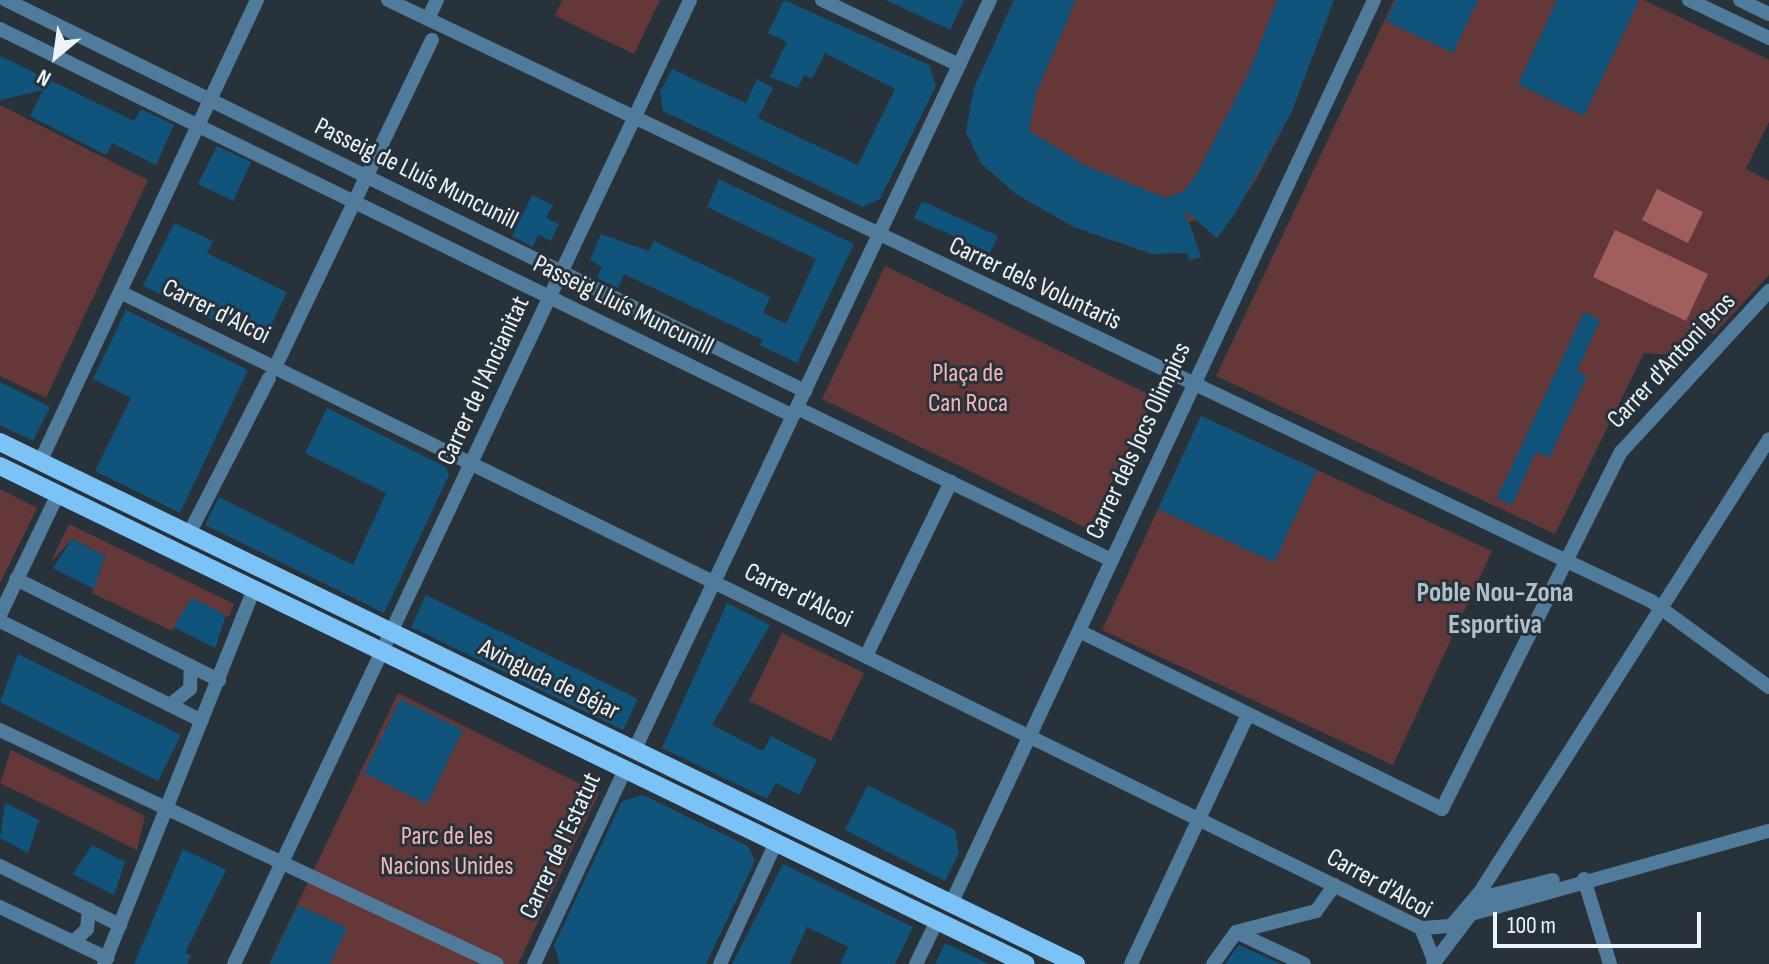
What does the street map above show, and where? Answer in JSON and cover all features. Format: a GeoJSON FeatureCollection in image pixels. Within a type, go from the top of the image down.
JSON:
{"type":"FeatureCollection","features":[{"type":"Feature","properties":{"kind":"main road","name":"Avinguda de Béjar"},"geometry":{"type":"LineString","coordinates":[[0,442],[1076,964]]}},
{"type":"Feature","properties":{"kind":"main road","name":"Avinguda de Béjar"},"geometry":{"type":"LineString","coordinates":[[0,466],[1026,964]]}},
{"type":"Feature","properties":{"kind":"main road","name":"Carrer de l'Estatut"},"geometry":{"type":"LineString","coordinates":[[625,770],[634,751]]}},
{"type":"Feature","properties":{"kind":"street","name":"Passeig de Lluís Muncunill"},"geometry":{"type":"LineString","coordinates":[[6,0],[805,391]]}},
{"type":"Feature","properties":{"kind":"street"},"geometry":{"type":"LineString","coordinates":[[40,462],[257,0]]}},
{"type":"Feature","properties":{"kind":"street","name":"Carrer dels Voluntaris"},"geometry":{"type":"LineString","coordinates":[[388,0],[879,237],[1663,607],[1769,687]]}},
{"type":"Feature","properties":{"kind":"street"},"geometry":{"type":"LineString","coordinates":[[428,19],[437,0]]}},
{"type":"Feature","properties":{"kind":"street","name":"Carrer de l'Ancianitat"},"geometry":{"type":"LineString","coordinates":[[234,964],[690,0]]}},
{"type":"Feature","properties":{"kind":"street"},"geometry":{"type":"LineString","coordinates":[[822,0],[959,65]]}},
{"type":"Feature","properties":{"kind":"street"},"geometry":{"type":"LineString","coordinates":[[634,751],[990,0]]}},
{"type":"Feature","properties":{"kind":"street","name":"Carrer dels Jocs Olimpics"},"geometry":{"type":"LineString","coordinates":[[951,904],[1028,737],[1081,632],[1191,385],[1374,0]]}},
{"type":"Feature","properties":{"kind":"street"},"geometry":{"type":"LineString","coordinates":[[1689,0],[1769,38]]}},
{"type":"Feature","properties":{"kind":"street"},"geometry":{"type":"LineString","coordinates":[[1740,0],[1769,14]]}},
{"type":"Feature","properties":{"kind":"street","name":"Passeig Lluís Muncunill"},"geometry":{"type":"LineString","coordinates":[[0,29],[550,297],[795,412]]}},
{"type":"Feature","properties":{"kind":"street"},"geometry":{"type":"LineString","coordinates":[[0,44],[14,37]]}},
{"type":"Feature","properties":{"kind":"street"},"geometry":{"type":"LineString","coordinates":[[279,359],[432,40]]}},
{"type":"Feature","properties":{"kind":"street","name":"Carrer d'Antoni Bros"},"geometry":{"type":"LineString","coordinates":[[1247,716],[1442,809],[1563,559],[1628,442],[1769,291]]}},
{"type":"Feature","properties":{"kind":"street","name":"Carrer d'Alcoi"},"geometry":{"type":"LineString","coordinates":[[120,292],[1421,928],[1434,963]]}},
{"type":"Feature","properties":{"kind":"street"},"geometry":{"type":"LineString","coordinates":[[194,524],[269,378]]}},
{"type":"Feature","properties":{"kind":"street"},"geometry":{"type":"LineString","coordinates":[[795,412],[951,482],[1111,560]]}},
{"type":"Feature","properties":{"kind":"street"},"geometry":{"type":"LineString","coordinates":[[1421,928],[1451,926],[1475,899],[1769,439]]}},
{"type":"Feature","properties":{"kind":"street"},"geometry":{"type":"LineString","coordinates":[[866,656],[951,482]]}},
{"type":"Feature","properties":{"kind":"street"},"geometry":{"type":"LineString","coordinates":[[58,494],[0,618],[202,721]]}},
{"type":"Feature","properties":{"kind":"street"},"geometry":{"type":"LineString","coordinates":[[16,579],[219,680]]}},
{"type":"Feature","properties":{"kind":"street"},"geometry":{"type":"LineString","coordinates":[[0,907],[106,961],[254,589]]}},
{"type":"Feature","properties":{"kind":"street"},"geometry":{"type":"LineString","coordinates":[[1081,632],[1247,716],[1131,964]]}},
{"type":"Feature","properties":{"kind":"street"},"geometry":{"type":"LineString","coordinates":[[170,705],[190,689],[191,666]]}},
{"type":"Feature","properties":{"kind":"street"},"geometry":{"type":"LineString","coordinates":[[2,735],[153,805],[168,805],[497,964]]}},
{"type":"Feature","properties":{"kind":"street","name":"Carrer de l'Estatut"},"geometry":{"type":"LineString","coordinates":[[534,964],[625,770]]}},
{"type":"Feature","properties":{"kind":"street"},"geometry":{"type":"LineString","coordinates":[[1475,899],[1769,821]]}},
{"type":"Feature","properties":{"kind":"street"},"geometry":{"type":"LineString","coordinates":[[1434,963],[1466,918],[1584,879],[1769,831]]}},
{"type":"Feature","properties":{"kind":"street"},"geometry":{"type":"LineString","coordinates":[[720,964],[776,842]]}},
{"type":"Feature","properties":{"kind":"street"},"geometry":{"type":"LineString","coordinates":[[0,866],[120,925]]}},
{"type":"Feature","properties":{"kind":"street"},"geometry":{"type":"LineString","coordinates":[[1584,879],[1610,964]]}},
{"type":"Feature","properties":{"kind":"street"},"geometry":{"type":"LineString","coordinates":[[1213,964],[1236,932],[1316,911],[1335,885]]}},
{"type":"Feature","properties":{"kind":"street"},"geometry":{"type":"LineString","coordinates":[[73,942],[87,929],[89,909]]}},
{"type":"Feature","properties":{"kind":"street"},"geometry":{"type":"LineString","coordinates":[[916,964],[937,921]]}},
{"type":"Feature","properties":{"kind":"street"},"geometry":{"type":"LineString","coordinates":[[1236,932],[1304,964]]}},
{"type":"Feature","properties":{"kind":"green space"},"geometry":{"type":"Polygon","coordinates":[[[562,0],[660,0],[634,54],[555,16],[562,0]]]}},
{"type":"Feature","properties":{"kind":"green space"},"geometry":{"type":"Polygon","coordinates":[[[1014,0],[1334,0],[1291,113],[1258,176],[1217,238],[1196,220],[1189,222],[1201,257],[1189,260],[1187,251],[1152,254],[1074,227],[1016,194],[981,163],[966,132],[974,88],[1014,0]]]}},
{"type":"Feature","properties":{"kind":"green space"},"geometry":{"type":"Polygon","coordinates":[[[1394,0],[1644,0],[1769,60],[1769,122],[1746,169],[1769,181],[1769,275],[1714,334],[1704,330],[1690,356],[1644,353],[1555,534],[1216,376],[1394,0]]]}},
{"type":"Feature","properties":{"kind":"green space"},"geometry":{"type":"Polygon","coordinates":[[[0,105],[148,180],[46,398],[0,376],[0,105]]]}},
{"type":"Feature","properties":{"kind":"green space","name":"Plaça de Can Roca"},"geometry":{"type":"Polygon","coordinates":[[[885,266],[1154,397],[1088,529],[822,399],[885,266]]]}},
{"type":"Feature","properties":{"kind":"green space"},"geometry":{"type":"Polygon","coordinates":[[[1201,416],[1492,551],[1393,765],[1102,630],[1201,416]]]}},
{"type":"Feature","properties":{"kind":"green space"},"geometry":{"type":"Polygon","coordinates":[[[0,489],[37,508],[0,583],[0,489]]]}},
{"type":"Feature","properties":{"kind":"green space"},"geometry":{"type":"Polygon","coordinates":[[[69,524],[234,604],[229,617],[193,599],[172,631],[92,593],[105,556],[72,539],[51,562],[69,524]]]}},
{"type":"Feature","properties":{"kind":"green space"},"geometry":{"type":"Polygon","coordinates":[[[782,633],[864,673],[831,741],[749,701],[782,633]]]}},
{"type":"Feature","properties":{"kind":"green space","name":"Parc de les Nacions Unides"},"geometry":{"type":"Polygon","coordinates":[[[398,693],[599,793],[518,964],[269,964],[398,693]]]}},
{"type":"Feature","properties":{"kind":"green space"},"geometry":{"type":"Polygon","coordinates":[[[11,750],[145,816],[137,850],[0,783],[11,750]]]}},
{"type":"Feature","properties":{"kind":"shaded area"},"geometry":{"type":"Polygon","coordinates":[[[1657,189],[1703,212],[1688,243],[1642,220],[1657,189]]]}},
{"type":"Feature","properties":{"kind":"shaded area"},"geometry":{"type":"Polygon","coordinates":[[[1615,230],[1708,274],[1686,321],[1593,277],[1615,230]]]}},
{"type":"Feature","properties":{"kind":"building"},"geometry":{"type":"Polygon","coordinates":[[[784,0],[929,65],[936,86],[880,199],[863,207],[663,111],[660,92],[672,69],[746,103],[757,79],[773,88],[758,118],[858,165],[895,89],[825,53],[812,79],[804,75],[798,88],[770,77],[787,42],[768,33],[784,0]]]}},
{"type":"Feature","properties":{"kind":"building"},"geometry":{"type":"Polygon","coordinates":[[[886,0],[964,0],[950,30],[886,0]]]}},
{"type":"Feature","properties":{"kind":"building"},"geometry":{"type":"Polygon","coordinates":[[[1014,0],[1076,0],[1036,93],[1029,131],[1086,166],[1166,198],[1184,191],[1199,170],[1250,70],[1277,0],[1334,0],[1291,113],[1234,215],[1217,238],[1184,209],[1201,257],[1189,260],[1188,253],[1152,254],[1074,227],[1016,194],[981,163],[966,132],[974,88],[1014,0]]]}},
{"type":"Feature","properties":{"kind":"building"},"geometry":{"type":"Polygon","coordinates":[[[1396,0],[1478,0],[1453,53],[1386,21],[1396,0]]]}},
{"type":"Feature","properties":{"kind":"building"},"geometry":{"type":"Polygon","coordinates":[[[1557,0],[1639,0],[1584,116],[1518,84],[1557,0]]]}},
{"type":"Feature","properties":{"kind":"building"},"geometry":{"type":"Polygon","coordinates":[[[0,56],[134,121],[141,109],[174,125],[156,165],[112,143],[106,155],[30,116],[43,90],[0,100],[0,56]]]}},
{"type":"Feature","properties":{"kind":"building"},"geometry":{"type":"Polygon","coordinates":[[[217,146],[251,162],[233,201],[198,184],[217,146]]]}},
{"type":"Feature","properties":{"kind":"building"},"geometry":{"type":"Polygon","coordinates":[[[719,179],[854,244],[797,363],[760,345],[763,340],[624,274],[618,288],[597,278],[602,267],[590,260],[601,234],[649,251],[654,241],[770,297],[763,313],[786,324],[816,259],[707,207],[719,179]]]}},
{"type":"Feature","properties":{"kind":"building"},"geometry":{"type":"Polygon","coordinates":[[[532,195],[553,205],[546,218],[559,224],[551,241],[538,235],[533,247],[512,236],[532,195]]]}},
{"type":"Feature","properties":{"kind":"building"},"geometry":{"type":"Polygon","coordinates":[[[922,201],[998,236],[990,253],[914,218],[922,201]]]}},
{"type":"Feature","properties":{"kind":"building"},"geometry":{"type":"Polygon","coordinates":[[[174,223],[213,241],[207,253],[287,292],[262,344],[143,286],[174,223]]]}},
{"type":"Feature","properties":{"kind":"building"},"geometry":{"type":"Polygon","coordinates":[[[126,310],[248,370],[180,513],[95,471],[131,398],[93,379],[126,310]]]}},
{"type":"Feature","properties":{"kind":"building"},"geometry":{"type":"Polygon","coordinates":[[[1584,312],[1600,320],[1577,371],[1587,376],[1549,458],[1536,452],[1512,505],[1497,498],[1584,312]]]}},
{"type":"Feature","properties":{"kind":"building"},"geometry":{"type":"Polygon","coordinates":[[[0,382],[50,407],[33,441],[0,425],[0,382]]]}},
{"type":"Feature","properties":{"kind":"building"},"geometry":{"type":"Polygon","coordinates":[[[327,408],[446,467],[449,475],[384,613],[205,525],[219,497],[353,565],[386,493],[305,453],[327,408]]]}},
{"type":"Feature","properties":{"kind":"building"},"geometry":{"type":"Polygon","coordinates":[[[1201,416],[1317,470],[1274,562],[1158,509],[1201,416]]]}},
{"type":"Feature","properties":{"kind":"building"},"geometry":{"type":"Polygon","coordinates":[[[72,539],[105,556],[94,589],[53,568],[72,539]]]}},
{"type":"Feature","properties":{"kind":"building"},"geometry":{"type":"Polygon","coordinates":[[[426,595],[638,699],[623,730],[411,627],[426,595]]]}},
{"type":"Feature","properties":{"kind":"building"},"geometry":{"type":"Polygon","coordinates":[[[192,598],[226,615],[215,648],[173,627],[192,598]]]}},
{"type":"Feature","properties":{"kind":"building"},"geometry":{"type":"Polygon","coordinates":[[[727,603],[770,625],[712,725],[763,751],[771,736],[817,760],[799,795],[776,783],[767,799],[662,748],[727,603]]]}},
{"type":"Feature","properties":{"kind":"building"},"geometry":{"type":"Polygon","coordinates":[[[18,654],[181,735],[158,781],[0,702],[18,654]]]}},
{"type":"Feature","properties":{"kind":"building"},"geometry":{"type":"Polygon","coordinates":[[[400,699],[463,730],[427,804],[364,773],[400,699]]]}},
{"type":"Feature","properties":{"kind":"building"},"geometry":{"type":"Polygon","coordinates":[[[868,785],[955,830],[959,853],[945,881],[845,830],[868,785]]]}},
{"type":"Feature","properties":{"kind":"building"},"geometry":{"type":"Polygon","coordinates":[[[643,795],[748,846],[755,861],[706,964],[560,964],[554,945],[622,801],[643,795]]]}},
{"type":"Feature","properties":{"kind":"building"},"geometry":{"type":"Polygon","coordinates":[[[5,803],[39,820],[28,853],[0,838],[5,803]]]}},
{"type":"Feature","properties":{"kind":"building"},"geometry":{"type":"Polygon","coordinates":[[[92,845],[125,862],[114,895],[73,874],[92,845]]]}},
{"type":"Feature","properties":{"kind":"building"},"geometry":{"type":"Polygon","coordinates":[[[183,849],[226,870],[185,953],[191,955],[187,964],[134,964],[183,849]]]}},
{"type":"Feature","properties":{"kind":"building"},"geometry":{"type":"Polygon","coordinates":[[[783,864],[913,927],[895,964],[840,964],[848,947],[807,927],[790,964],[732,964],[783,864]]]}},
{"type":"Feature","properties":{"kind":"building"},"geometry":{"type":"Polygon","coordinates":[[[298,905],[347,928],[330,964],[270,964],[298,905]]]}},
{"type":"Feature","properties":{"kind":"building"},"geometry":{"type":"Polygon","coordinates":[[[945,943],[989,964],[935,964],[945,943]]]}},
{"type":"Feature","properties":{"kind":"building"},"geometry":{"type":"Polygon","coordinates":[[[1239,945],[1281,964],[1225,964],[1239,945]]]}},
{"type":"Feature","properties":{"kind":"district","name":"Poble Nou-Zona Esportiva"},"geometry":{"type":"Point","coordinates":[1495,609]}}]}
